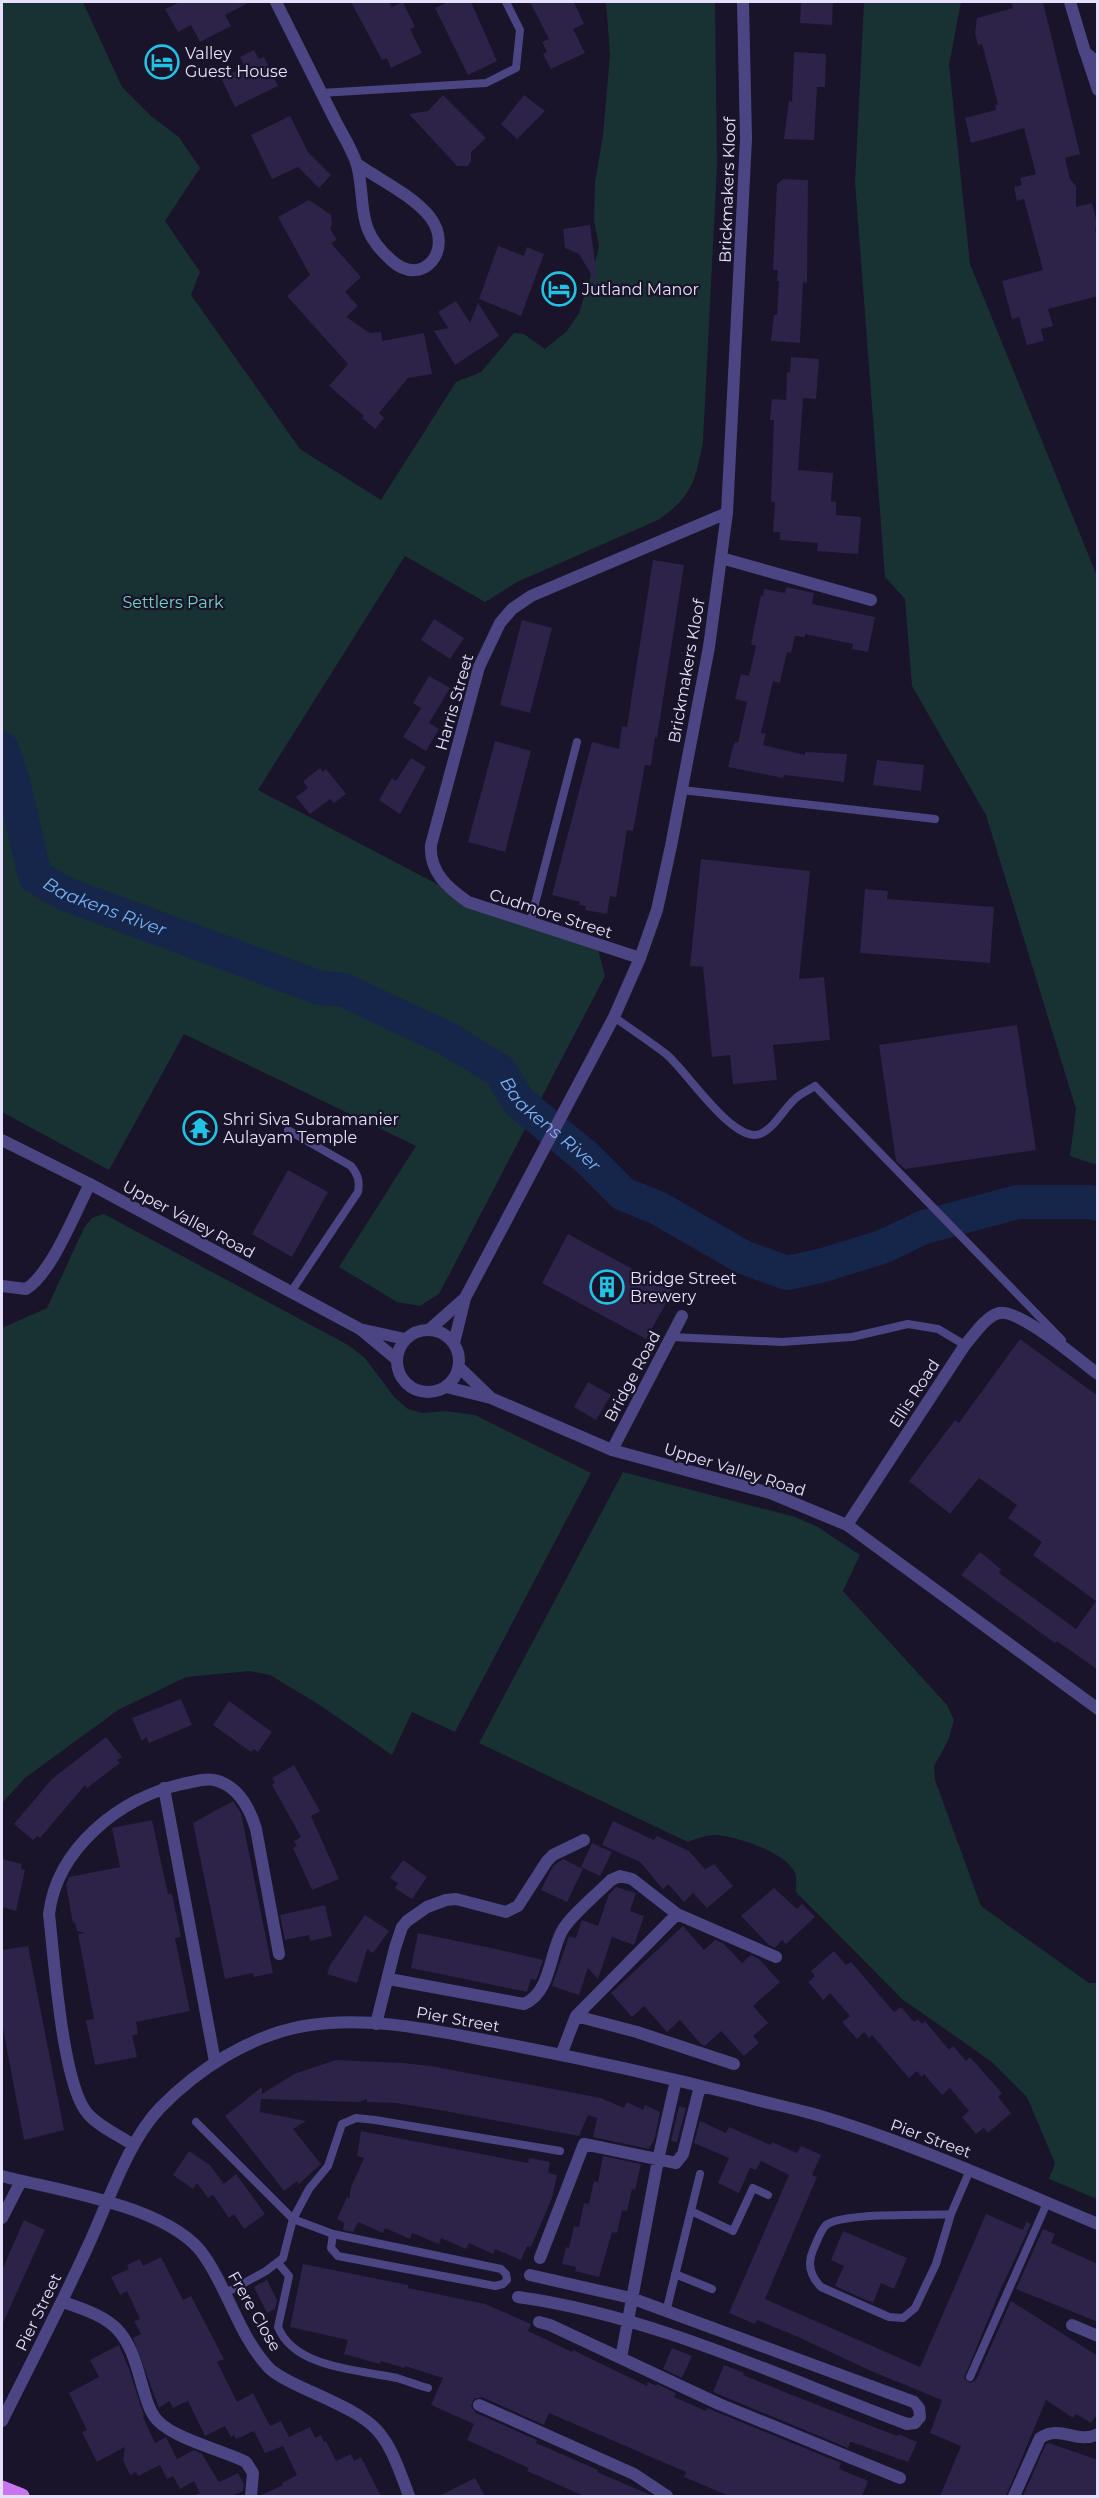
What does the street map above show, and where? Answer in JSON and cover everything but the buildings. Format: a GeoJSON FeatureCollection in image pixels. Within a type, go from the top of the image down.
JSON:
{"type":"FeatureCollection","features":[{"type":"Feature","properties":{"kind":"main road"},"geometry":{"type":"LineString","coordinates":[[2,2488],[22,2496]]}},
{"type":"Feature","properties":{"kind":"street"},"geometry":{"type":"LineString","coordinates":[[276,2],[357,164],[363,218],[379,249],[399,268],[416,270],[426,266],[435,259],[440,248],[438,234],[431,218],[415,202],[357,164]]}},
{"type":"Feature","properties":{"kind":"street","name":"Brickmakers Kloof"},"geometry":{"type":"LineString","coordinates":[[454,1343],[465,1299],[614,1017],[640,958],[657,910],[709,647],[726,513],[745,161],[743,2]]}},
{"type":"Feature","properties":{"kind":"street"},"geometry":{"type":"LineString","coordinates":[[1070,2],[1098,90]]}},
{"type":"Feature","properties":{"kind":"street"},"geometry":{"type":"LineString","coordinates":[[1085,52],[1098,63]]}},
{"type":"Feature","properties":{"kind":"street","name":"Harris Street"},"geometry":{"type":"LineString","coordinates":[[454,893],[437,873],[431,845],[479,667],[500,623],[512,609],[531,596],[726,513]]}},
{"type":"Feature","properties":{"kind":"street"},"geometry":{"type":"LineString","coordinates":[[721,558],[871,600]]}},
{"type":"Feature","properties":{"kind":"street","name":"Cudmore Street"},"geometry":{"type":"LineString","coordinates":[[454,893],[479,907],[640,958]]}},
{"type":"Feature","properties":{"kind":"street","name":"Upper Valley Road"},"geometry":{"type":"LineString","coordinates":[[2,1140],[90,1184],[360,1329],[396,1359]]}},
{"type":"Feature","properties":{"kind":"street"},"geometry":{"type":"LineString","coordinates":[[2,1286],[26,1289],[39,1278],[51,1260],[90,1184]]}},
{"type":"Feature","properties":{"kind":"street","name":"Brickmakers Kloof"},"geometry":{"type":"LineString","coordinates":[[430,1329],[465,1299]]}},
{"type":"Feature","properties":{"kind":"street","name":"Ellis Road"},"geometry":{"type":"LineString","coordinates":[[847,1525],[965,1345],[986,1321],[1000,1313],[1017,1315],[1085,1365]]}},
{"type":"Feature","properties":{"kind":"street","name":"Bridge Road"},"geometry":{"type":"LineString","coordinates":[[612,1450],[682,1316]]}},
{"type":"Feature","properties":{"kind":"street","name":"Upper Valley Road"},"geometry":{"type":"LineString","coordinates":[[360,1329],[405,1339]]}},
{"type":"Feature","properties":{"kind":"street"},"geometry":{"type":"LineString","coordinates":[[430,1329],[446,1335],[458,1350],[459,1366],[455,1378],[446,1387],[437,1391],[417,1390],[402,1378],[396,1359],[405,1339],[412,1334],[430,1329]]}},
{"type":"Feature","properties":{"kind":"street"},"geometry":{"type":"LineString","coordinates":[[1085,1365],[1098,1374]]}},
{"type":"Feature","properties":{"kind":"street","name":"Upper Valley Road"},"geometry":{"type":"LineString","coordinates":[[459,1366],[491,1398]]}},
{"type":"Feature","properties":{"kind":"street","name":"Upper Valley Road"},"geometry":{"type":"LineString","coordinates":[[446,1387],[491,1398],[612,1450],[770,1493],[847,1525],[1098,1709]]}},
{"type":"Feature","properties":{"kind":"street"},"geometry":{"type":"LineString","coordinates":[[134,2145],[88,2115],[79,2102],[64,2043],[49,1914],[51,1897],[59,1876],[70,1859],[93,1832],[129,1804],[164,1788],[204,1779],[217,1780],[242,1797],[251,1813],[279,1954]]}},
{"type":"Feature","properties":{"kind":"street"},"geometry":{"type":"LineString","coordinates":[[164,1788],[215,2062]]}},
{"type":"Feature","properties":{"kind":"street"},"geometry":{"type":"LineString","coordinates":[[376,2024],[402,1927],[427,1907],[446,1900],[456,1899],[501,1911],[512,1911],[518,1906],[547,1860],[584,1840]]}},
{"type":"Feature","properties":{"kind":"street"},"geometry":{"type":"LineString","coordinates":[[388,1979],[524,2004],[531,2001],[540,1991],[562,1931],[611,1880],[620,1876],[632,1879],[677,1914],[776,1957]]}},
{"type":"Feature","properties":{"kind":"street"},"geometry":{"type":"LineString","coordinates":[[561,2055],[576,2016],[677,1914]]}},
{"type":"Feature","properties":{"kind":"street"},"geometry":{"type":"LineString","coordinates":[[576,2016],[637,2032],[734,2064]]}},
{"type":"Feature","properties":{"kind":"street","name":"Pier Street"},"geometry":{"type":"LineString","coordinates":[[2,2421],[63,2302],[134,2145],[157,2111],[215,2062],[274,2033],[305,2026],[357,2021],[426,2029],[676,2080],[827,2118],[970,2170],[1098,2224]]}},
{"type":"Feature","properties":{"kind":"street"},"geometry":{"type":"LineString","coordinates":[[621,2358],[658,2160],[676,2080]]}},
{"type":"Feature","properties":{"kind":"street"},"geometry":{"type":"LineString","coordinates":[[540,2258],[584,2144],[673,2163],[681,2158],[700,2086]]}},
{"type":"Feature","properties":{"kind":"street","name":"Frere Close"},"geometry":{"type":"LineString","coordinates":[[2,2176],[108,2202],[154,2218],[192,2242],[205,2256],[250,2344],[270,2369],[370,2421],[384,2435],[409,2496]]}},
{"type":"Feature","properties":{"kind":"street"},"geometry":{"type":"LineString","coordinates":[[2,2218],[21,2181]]}},
{"type":"Feature","properties":{"kind":"street"},"geometry":{"type":"LineString","coordinates":[[518,2297],[627,2320],[907,2424],[915,2423],[920,2417],[919,2408],[914,2402],[631,2298],[530,2275]]}},
{"type":"Feature","properties":{"kind":"street"},"geometry":{"type":"LineString","coordinates":[[63,2302],[95,2313],[116,2327],[133,2353],[146,2398],[157,2420],[172,2431],[246,2462],[253,2473],[251,2496]]}},
{"type":"Feature","properties":{"kind":"street"},"geometry":{"type":"LineString","coordinates":[[539,2322],[550,2325],[719,2404],[900,2478]]}},
{"type":"Feature","properties":{"kind":"street"},"geometry":{"type":"LineString","coordinates":[[1072,2325],[1098,2336]]}},
{"type":"Feature","properties":{"kind":"street"},"geometry":{"type":"LineString","coordinates":[[479,2405],[634,2474],[667,2496]]}},
{"type":"Feature","properties":{"kind":"street"},"geometry":{"type":"LineString","coordinates":[[1014,2496],[1040,2438],[1055,2432],[1085,2438],[1098,2434]]}},
{"type":"Feature","properties":{"kind":"lane"},"geometry":{"type":"LineString","coordinates":[[321,93],[486,83],[516,68],[520,30],[506,2]]}},
{"type":"Feature","properties":{"kind":"lane"},"geometry":{"type":"LineString","coordinates":[[530,924],[577,742]]}},
{"type":"Feature","properties":{"kind":"lane"},"geometry":{"type":"LineString","coordinates":[[682,790],[935,819]]}},
{"type":"Feature","properties":{"kind":"lane"},"geometry":{"type":"LineString","coordinates":[[614,1017],[667,1054],[686,1073],[706,1100],[740,1131],[748,1135],[760,1134],[771,1126],[796,1098],[815,1086],[1085,1365]]}},
{"type":"Feature","properties":{"kind":"lane"},"geometry":{"type":"LineString","coordinates":[[288,1130],[351,1166],[358,1174],[360,1184],[358,1192],[291,1292]]}},
{"type":"Feature","properties":{"kind":"lane"},"geometry":{"type":"LineString","coordinates":[[671,1337],[782,1342],[852,1337],[908,1324],[938,1329],[965,1345]]}},
{"type":"Feature","properties":{"kind":"lane"},"geometry":{"type":"LineString","coordinates":[[224,2294],[278,2263],[286,2252],[293,2219],[309,2190],[328,2166],[340,2127],[351,2119],[375,2120],[560,2151]]}},
{"type":"Feature","properties":{"kind":"lane"},"geometry":{"type":"LineString","coordinates":[[196,2122],[293,2219],[333,2234],[501,2269],[506,2274],[507,2280],[495,2286],[338,2256],[330,2248],[333,2234]]}},
{"type":"Feature","properties":{"kind":"lane"},"geometry":{"type":"LineString","coordinates":[[951,2214],[867,2217],[832,2222],[822,2230],[809,2260],[814,2278],[821,2287],[889,2317],[896,2319],[908,2315],[915,2308],[936,2264],[951,2214],[970,2170]]}},
{"type":"Feature","properties":{"kind":"lane"},"geometry":{"type":"LineString","coordinates":[[666,2312],[700,2174]]}},
{"type":"Feature","properties":{"kind":"lane"},"geometry":{"type":"LineString","coordinates":[[691,2211],[733,2230],[753,2188],[768,2195]]}},
{"type":"Feature","properties":{"kind":"lane"},"geometry":{"type":"LineString","coordinates":[[970,2377],[1047,2203]]}},
{"type":"Feature","properties":{"kind":"lane"},"geometry":{"type":"LineString","coordinates":[[278,2263],[289,2276],[278,2326],[286,2339],[303,2355],[337,2367],[399,2379],[428,2388]]}},
{"type":"Feature","properties":{"kind":"lane"},"geometry":{"type":"LineString","coordinates":[[675,2274],[712,2289]]}},
{"type":"Feature","properties":{"kind":"green space","name":"Settlers Park"},"geometry":{"type":"Polygon","coordinates":[[[2,2],[83,2],[122,87],[151,116],[179,137],[200,168],[165,221],[200,272],[191,295],[300,449],[381,500],[456,382],[481,372],[514,333],[524,334],[545,349],[567,331],[579,313],[599,246],[594,220],[595,182],[603,135],[610,55],[606,2],[715,2],[717,166],[703,442],[691,487],[679,503],[658,520],[517,582],[485,602],[405,556],[258,790],[454,893],[597,945],[605,976],[439,1294],[420,1306],[397,1302],[339,1267],[416,1146],[184,1034],[109,1170],[2,1112],[2,2]]]}},
{"type":"Feature","properties":{"kind":"green space"},"geometry":{"type":"Polygon","coordinates":[[[864,2],[961,2],[949,65],[970,264],[1097,576],[1097,1165],[1070,1156],[1076,1109],[986,815],[912,686],[905,599],[885,577],[855,182],[864,2]]]}},
{"type":"Feature","properties":{"kind":"green space"},"geometry":{"type":"Polygon","coordinates":[[[104,1214],[348,1345],[365,1358],[394,1397],[408,1409],[422,1413],[445,1411],[475,1415],[591,1473],[455,1732],[412,1712],[392,1755],[318,1704],[270,1675],[250,1671],[186,1677],[118,1710],[25,1778],[2,1803],[2,1328],[47,1308],[84,1228],[92,1218],[104,1214]]]}},
{"type":"Feature","properties":{"kind":"green space"},"geometry":{"type":"Polygon","coordinates":[[[623,1472],[795,1517],[818,1527],[860,1555],[843,1591],[947,1705],[954,1720],[948,1741],[934,1766],[935,1780],[981,1906],[1089,1983],[1097,1983],[1097,2199],[1049,2179],[1055,2163],[1027,2097],[992,2062],[902,1999],[796,1892],[795,1873],[782,1859],[748,1842],[725,1836],[709,1836],[688,1842],[479,1743],[623,1472]]]}},
{"type":"Feature","properties":{"kind":"waterway","name":"Baakens River"},"geometry":{"type":"LineString","coordinates":[[2,749],[13,782],[35,876],[63,893],[320,988],[344,990],[448,1039],[500,1071],[519,1102],[586,1157],[623,1194],[658,1208],[743,1257],[787,1273],[820,1266],[882,1247],[924,1227],[1018,1202],[1098,1204]]}},
{"type":"Feature","properties":{"kind":"place","name":"Valley Guest House"},"geometry":{"type":"Point","coordinates":[162,62]}},
{"type":"Feature","properties":{"kind":"place","name":"Jutland Manor"},"geometry":{"type":"Point","coordinates":[559,289]}},
{"type":"Feature","properties":{"kind":"place","name":"Shri Siva Subramanier Aulayam Temple"},"geometry":{"type":"Point","coordinates":[200,1128]}},
{"type":"Feature","properties":{"kind":"place","name":"Bridge Street Brewery"},"geometry":{"type":"Point","coordinates":[607,1287]}}]}
